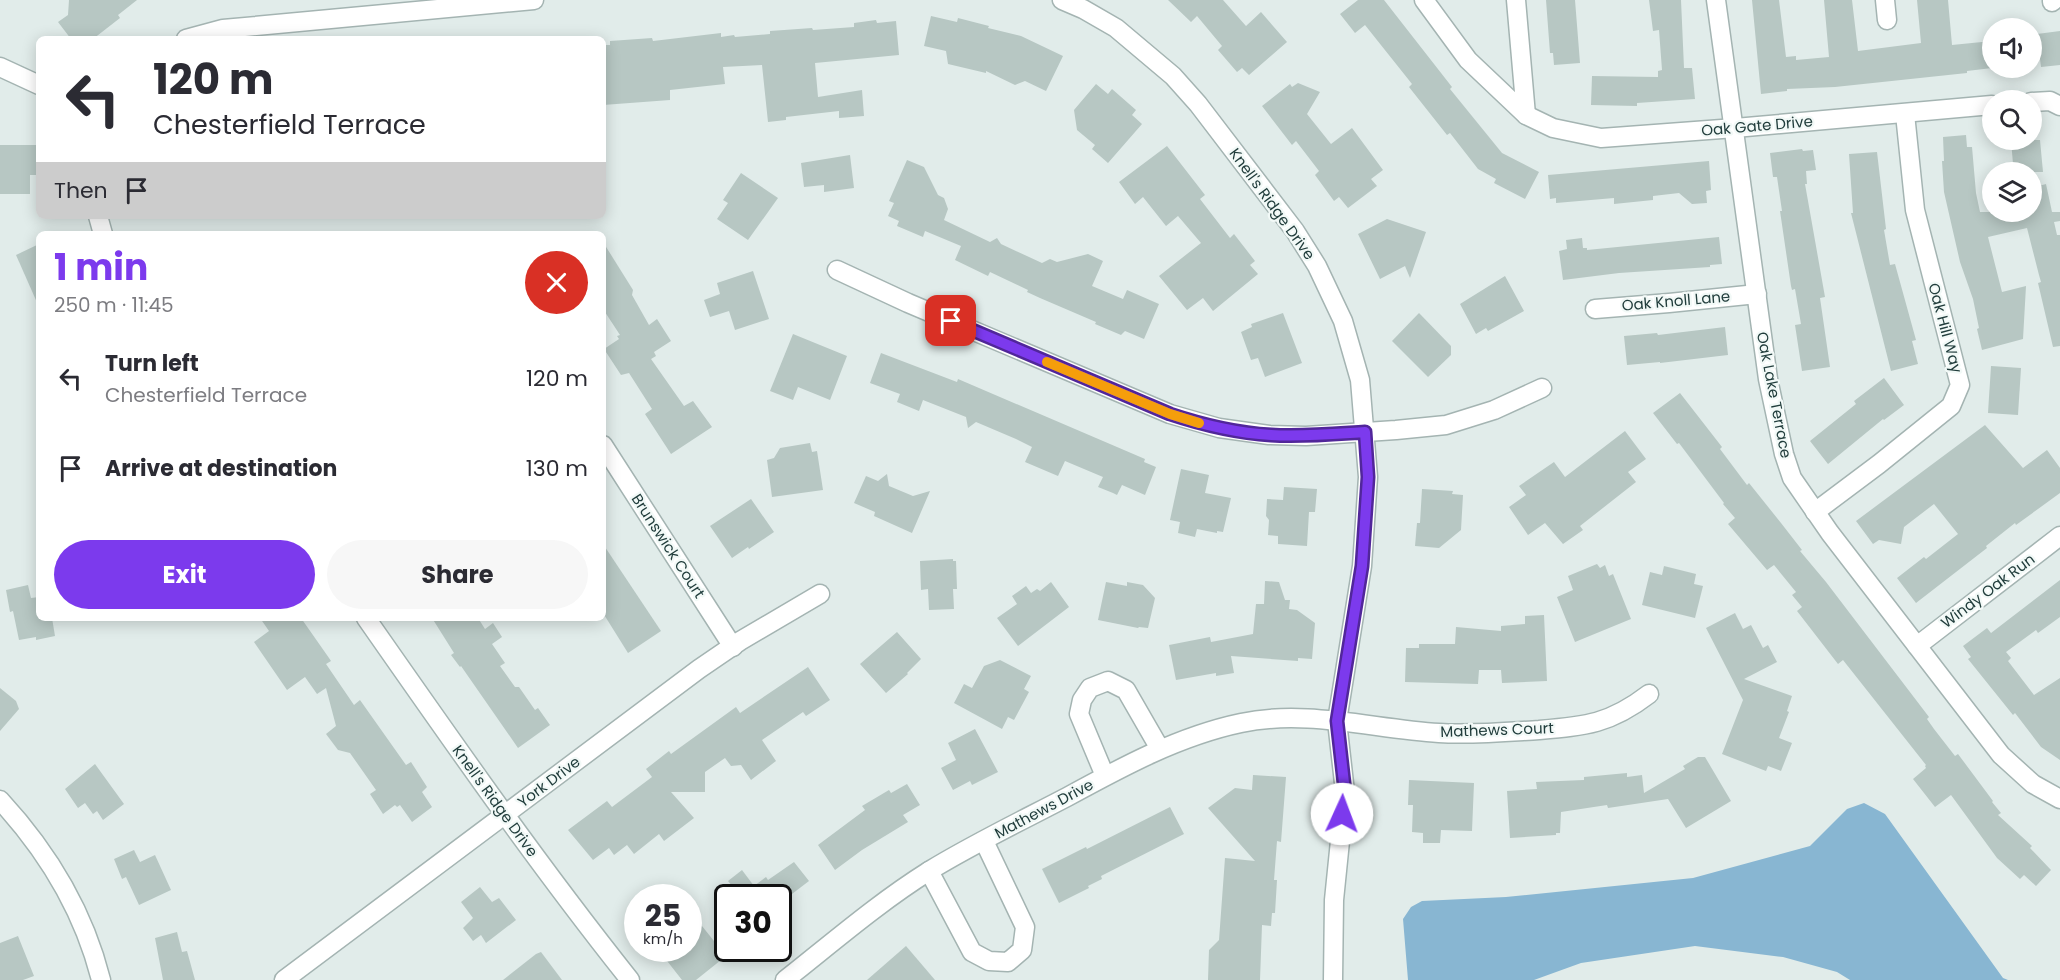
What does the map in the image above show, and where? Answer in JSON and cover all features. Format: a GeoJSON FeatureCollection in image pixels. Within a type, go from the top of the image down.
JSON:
{"type":"FeatureCollection","features":[{"type":"Feature","properties":{"kind":"street"},"geometry":{"type":"LineString","coordinates":[[197,36],[223,29],[534,0]]}},
{"type":"Feature","properties":{"kind":"street","name":"Knell's Ridge Drive"},"geometry":{"type":"LineString","coordinates":[[1062,0],[1085,5],[1173,76],[1295,231],[1325,280],[1343,321],[1360,380],[1368,477],[1362,566],[1337,721],[1345,792],[1334,900],[1333,980]]}},
{"type":"Feature","properties":{"kind":"street","name":"Oak Gate Drive"},"geometry":{"type":"LineString","coordinates":[[1424,0],[1468,60],[1526,115],[1553,128],[1600,138],[1982,106]]}},
{"type":"Feature","properties":{"kind":"street"},"geometry":{"type":"LineString","coordinates":[[1516,0],[1526,115]]}},
{"type":"Feature","properties":{"kind":"street","name":"Oak Lake Terrace"},"geometry":{"type":"LineString","coordinates":[[1716,0],[1768,379],[1784,454],[1792,478],[1815,512],[2001,755],[2033,784],[2060,799]]}},
{"type":"Feature","properties":{"kind":"street"},"geometry":{"type":"LineString","coordinates":[[1885,0],[1887,20]]}},
{"type":"Feature","properties":{"kind":"street"},"geometry":{"type":"LineString","coordinates":[[0,67],[36,84]]}},
{"type":"Feature","properties":{"kind":"street"},"geometry":{"type":"LineString","coordinates":[[2042,101],[2050,101],[2060,106]]}},
{"type":"Feature","properties":{"kind":"street","name":"Oak Hill Way"},"geometry":{"type":"LineString","coordinates":[[1815,512],[1951,406],[1960,385],[1921,240],[1915,210],[1905,114]]}},
{"type":"Feature","properties":{"kind":"street"},"geometry":{"type":"LineString","coordinates":[[837,270],[1170,414],[1194,422],[1269,435],[1306,436],[1446,425],[1494,410],[1542,388]]}},
{"type":"Feature","properties":{"kind":"street","name":"Oak Knoll Lane"},"geometry":{"type":"LineString","coordinates":[[1595,309],[1757,294]]}},
{"type":"Feature","properties":{"kind":"street","name":"Brunswick Court"},"geometry":{"type":"LineString","coordinates":[[606,451],[733,647]]}},
{"type":"Feature","properties":{"kind":"street","name":"Windy Oak Run"},"geometry":{"type":"LineString","coordinates":[[1917,646],[2060,537]]}},
{"type":"Feature","properties":{"kind":"street","name":"York Drive"},"geometry":{"type":"LineString","coordinates":[[284,980],[699,669],[820,594]]}},
{"type":"Feature","properties":{"kind":"street","name":"Knell's Ridge Drive"},"geometry":{"type":"LineString","coordinates":[[368,621],[504,816],[630,980]]}},
{"type":"Feature","properties":{"kind":"street"},"geometry":{"type":"LineString","coordinates":[[1105,776],[1079,714],[1082,700],[1090,688],[1108,681],[1126,690],[1160,749]]}},
{"type":"Feature","properties":{"kind":"street","name":"Mathews Court"},"geometry":{"type":"LineString","coordinates":[[1337,721],[1440,733],[1522,731],[1581,726],[1613,717],[1631,708],[1649,694]]}},
{"type":"Feature","properties":{"kind":"street","name":"Mathews Drive"},"geometry":{"type":"LineString","coordinates":[[785,980],[874,910],[929,871],[1105,776],[1160,749],[1241,722],[1289,717],[1337,721]]}},
{"type":"Feature","properties":{"kind":"street"},"geometry":{"type":"LineString","coordinates":[[0,800],[33,838],[60,879],[78,913],[97,962],[101,980]]}},
{"type":"Feature","properties":{"kind":"street"},"geometry":{"type":"LineString","coordinates":[[929,871],[972,952],[989,961],[1008,962],[1022,950],[1025,927],[984,841]]}},
{"type":"Feature","properties":{"kind":"water"},"geometry":{"type":"Polygon","coordinates":[[[1864,803],[1885,814],[2003,978],[2008,980],[1850,980],[1837,972],[1783,957],[1695,946],[1581,963],[1534,980],[1408,980],[1403,919],[1411,907],[1422,901],[1506,897],[1693,878],[1810,846],[1847,809],[1864,803]]]}},
{"type":"Feature","properties":{"kind":"building"},"geometry":{"type":"Polygon","coordinates":[[[69,0],[137,0],[118,15],[120,18],[97,36],[69,36],[58,22],[68,15],[69,0]]]}},
{"type":"Feature","properties":{"kind":"building"},"geometry":{"type":"Polygon","coordinates":[[[1168,0],[1223,0],[1246,26],[1261,12],[1287,42],[1249,75],[1242,68],[1237,72],[1218,50],[1222,46],[1197,16],[1191,22],[1168,0]]]}},
{"type":"Feature","properties":{"kind":"building"},"geometry":{"type":"Polygon","coordinates":[[[1358,0],[1384,0],[1452,87],[1450,89],[1502,153],[1539,172],[1525,199],[1494,183],[1496,179],[1478,169],[1450,133],[1447,135],[1409,87],[1412,84],[1365,25],[1355,33],[1340,14],[1358,0]]]}},
{"type":"Feature","properties":{"kind":"building"},"geometry":{"type":"Polygon","coordinates":[[[1546,0],[1575,0],[1580,63],[1554,65],[1553,53],[1550,53],[1546,0]]]}},
{"type":"Feature","properties":{"kind":"building"},"geometry":{"type":"Polygon","coordinates":[[[1649,0],[1681,0],[1684,68],[1692,68],[1695,99],[1637,103],[1637,106],[1591,105],[1592,76],[1658,77],[1658,71],[1662,70],[1659,30],[1653,31],[1649,0]]]}},
{"type":"Feature","properties":{"kind":"building"},"geometry":{"type":"Polygon","coordinates":[[[1752,0],[1779,0],[1786,57],[1796,56],[1796,60],[1829,57],[1824,0],[1852,0],[1858,51],[1921,43],[1917,0],[1948,0],[1952,45],[1982,42],[1982,69],[1967,71],[1967,73],[1835,87],[1787,89],[1787,91],[1761,94],[1752,0]]]}},
{"type":"Feature","properties":{"kind":"building"},"geometry":{"type":"Polygon","coordinates":[[[931,16],[957,22],[958,18],[989,26],[988,28],[1021,36],[1063,56],[1046,91],[1025,81],[1015,85],[986,71],[986,73],[948,64],[946,51],[924,46],[931,16]]]}},
{"type":"Feature","properties":{"kind":"building"},"geometry":{"type":"Polygon","coordinates":[[[876,20],[877,23],[896,21],[899,55],[815,63],[818,97],[862,90],[864,116],[839,118],[839,111],[786,117],[786,120],[768,122],[762,65],[723,67],[725,84],[670,90],[670,100],[606,105],[606,45],[610,45],[610,41],[652,38],[653,41],[721,33],[721,37],[734,35],[735,37],[770,34],[770,31],[854,27],[854,23],[876,20]]]}},
{"type":"Feature","properties":{"kind":"building"},"geometry":{"type":"Polygon","coordinates":[[[2060,31],[2060,65],[2042,67],[2042,33],[2060,31]]]}},
{"type":"Feature","properties":{"kind":"building"},"geometry":{"type":"Polygon","coordinates":[[[1298,83],[1320,92],[1307,114],[1331,144],[1352,128],[1383,170],[1371,179],[1377,186],[1348,208],[1339,197],[1334,201],[1315,175],[1319,171],[1296,141],[1292,145],[1262,106],[1290,84],[1292,87],[1298,83]]]}},
{"type":"Feature","properties":{"kind":"building"},"geometry":{"type":"Polygon","coordinates":[[[1096,84],[1108,94],[1112,89],[1136,110],[1132,115],[1142,124],[1108,163],[1092,149],[1095,145],[1077,130],[1074,110],[1096,84]]]}},
{"type":"Feature","properties":{"kind":"building"},"geometry":{"type":"Polygon","coordinates":[[[1966,135],[1967,147],[1972,147],[1976,193],[1980,212],[1982,212],[1982,222],[2042,222],[2042,185],[2046,184],[2052,212],[2060,212],[2060,221],[2054,222],[2057,235],[2060,235],[2060,346],[2053,347],[2038,283],[2041,282],[2027,228],[1988,237],[2002,292],[2026,286],[2023,339],[1982,350],[1973,299],[1960,262],[1944,192],[1943,137],[1966,135]]]}},
{"type":"Feature","properties":{"kind":"building"},"geometry":{"type":"Polygon","coordinates":[[[0,145],[36,145],[36,175],[30,175],[30,194],[0,194],[0,145]]]}},
{"type":"Feature","properties":{"kind":"building"},"geometry":{"type":"Polygon","coordinates":[[[1167,146],[1205,195],[1200,199],[1230,238],[1234,234],[1255,261],[1250,265],[1258,274],[1213,311],[1203,298],[1187,310],[1159,276],[1201,243],[1178,216],[1166,226],[1143,197],[1135,204],[1119,182],[1167,146]]]}},
{"type":"Feature","properties":{"kind":"building"},"geometry":{"type":"Polygon","coordinates":[[[1802,149],[1803,151],[1813,150],[1816,170],[1806,171],[1807,184],[1805,184],[1825,297],[1820,298],[1830,367],[1802,371],[1795,325],[1801,324],[1795,289],[1792,290],[1791,286],[1777,177],[1773,177],[1770,153],[1802,149]]]}},
{"type":"Feature","properties":{"kind":"building"},"geometry":{"type":"Polygon","coordinates":[[[2012,150],[2041,150],[2043,172],[2042,162],[2013,162],[2012,150]]]}},
{"type":"Feature","properties":{"kind":"building"},"geometry":{"type":"Polygon","coordinates":[[[1877,152],[1886,229],[1884,230],[1890,265],[1895,264],[1916,340],[1912,341],[1918,364],[1891,371],[1851,213],[1853,213],[1849,154],[1877,152]]]}},
{"type":"Feature","properties":{"kind":"building"},"geometry":{"type":"Polygon","coordinates":[[[850,155],[854,188],[824,192],[824,185],[804,187],[801,163],[850,155]]]}},
{"type":"Feature","properties":{"kind":"building"},"geometry":{"type":"Polygon","coordinates":[[[907,160],[924,167],[938,195],[944,198],[948,209],[944,220],[990,242],[997,238],[1001,244],[1042,263],[1050,259],[1057,262],[1088,254],[1103,261],[1092,286],[1123,299],[1127,290],[1159,304],[1144,339],[1125,331],[1121,335],[1027,292],[1028,290],[990,272],[988,276],[955,260],[961,246],[925,231],[923,237],[897,226],[899,221],[888,216],[894,203],[889,201],[907,160]]]}},
{"type":"Feature","properties":{"kind":"building"},"geometry":{"type":"Polygon","coordinates":[[[1709,161],[1711,190],[1706,191],[1707,203],[1692,204],[1679,193],[1653,196],[1653,200],[1614,204],[1614,198],[1556,203],[1556,198],[1550,199],[1548,175],[1709,161]]]}},
{"type":"Feature","properties":{"kind":"building"},"geometry":{"type":"Polygon","coordinates":[[[741,173],[778,198],[748,240],[717,219],[728,203],[723,200],[741,173]]]}},
{"type":"Feature","properties":{"kind":"building"},"geometry":{"type":"Polygon","coordinates":[[[1387,219],[1426,232],[1410,278],[1405,266],[1380,279],[1358,234],[1387,219]]]}},
{"type":"Feature","properties":{"kind":"building"},"geometry":{"type":"Polygon","coordinates":[[[1719,237],[1722,264],[1563,280],[1559,251],[1567,249],[1566,240],[1582,238],[1583,248],[1587,250],[1719,237]]]}},
{"type":"Feature","properties":{"kind":"building"},"geometry":{"type":"Polygon","coordinates":[[[36,245],[36,300],[16,255],[36,245]]]}},
{"type":"Feature","properties":{"kind":"building"},"geometry":{"type":"Polygon","coordinates":[[[606,247],[633,290],[632,295],[649,325],[657,319],[671,341],[654,352],[656,356],[651,359],[684,406],[693,401],[712,427],[671,454],[645,414],[652,409],[629,373],[621,375],[606,352],[606,348],[619,339],[617,336],[620,335],[606,314],[606,247]]]}},
{"type":"Feature","properties":{"kind":"building"},"geometry":{"type":"Polygon","coordinates":[[[753,271],[769,319],[735,330],[729,311],[710,317],[704,300],[720,294],[717,283],[753,271]]]}},
{"type":"Feature","properties":{"kind":"building"},"geometry":{"type":"Polygon","coordinates":[[[1505,276],[1524,311],[1488,331],[1486,328],[1476,334],[1460,304],[1505,276]]]}},
{"type":"Feature","properties":{"kind":"building"},"geometry":{"type":"Polygon","coordinates":[[[1283,313],[1302,363],[1265,377],[1258,358],[1251,360],[1241,332],[1252,327],[1251,324],[1283,313]]]}},
{"type":"Feature","properties":{"kind":"building"},"geometry":{"type":"Polygon","coordinates":[[[1419,313],[1451,346],[1451,355],[1428,377],[1392,341],[1419,313]]]}},
{"type":"Feature","properties":{"kind":"building"},"geometry":{"type":"Polygon","coordinates":[[[1725,327],[1728,355],[1627,365],[1624,336],[1657,333],[1658,335],[1725,327]]]}},
{"type":"Feature","properties":{"kind":"building"},"geometry":{"type":"Polygon","coordinates":[[[793,334],[847,356],[830,400],[798,387],[793,400],[770,391],[793,334]]]}},
{"type":"Feature","properties":{"kind":"building"},"geometry":{"type":"Polygon","coordinates":[[[881,353],[957,382],[958,379],[1145,459],[1144,462],[1156,467],[1145,495],[1122,485],[1117,495],[1098,487],[1103,477],[1065,461],[1058,476],[1025,462],[1032,447],[1016,439],[976,422],[968,428],[966,417],[923,400],[919,411],[897,402],[900,394],[870,383],[881,353]]]}},
{"type":"Feature","properties":{"kind":"building"},"geometry":{"type":"Polygon","coordinates":[[[1991,366],[2021,368],[2018,415],[1988,413],[1991,366]]]}},
{"type":"Feature","properties":{"kind":"building"},"geometry":{"type":"Polygon","coordinates":[[[1884,378],[1904,405],[1883,419],[1828,464],[1810,441],[1856,404],[1854,401],[1884,378]]]}},
{"type":"Feature","properties":{"kind":"building"},"geometry":{"type":"Polygon","coordinates":[[[1680,393],[1722,447],[1720,449],[1747,485],[1749,483],[1781,523],[1802,550],[1800,551],[1929,717],[1927,719],[1934,729],[1955,756],[1958,754],[2001,813],[1998,815],[2032,846],[2030,848],[2051,870],[2036,886],[2024,875],[2020,879],[1997,858],[1951,795],[1935,807],[1913,779],[1926,768],[1926,765],[1843,660],[1838,664],[1797,611],[1802,607],[1792,595],[1796,592],[1774,565],[1767,570],[1728,524],[1735,518],[1679,443],[1677,444],[1653,413],[1680,393]]]}},
{"type":"Feature","properties":{"kind":"building"},"geometry":{"type":"Polygon","coordinates":[[[1985,425],[2023,468],[2047,450],[2060,468],[2060,493],[2016,525],[2015,523],[1986,546],[1987,548],[1916,603],[1897,578],[1958,534],[1934,504],[1904,527],[1901,544],[1879,540],[1873,544],[1856,521],[1985,425]]]}},
{"type":"Feature","properties":{"kind":"building"},"geometry":{"type":"Polygon","coordinates":[[[1625,431],[1646,459],[1628,472],[1636,482],[1580,526],[1583,530],[1563,544],[1545,523],[1528,535],[1509,507],[1526,495],[1519,486],[1554,462],[1565,477],[1625,431]]]}},
{"type":"Feature","properties":{"kind":"building"},"geometry":{"type":"Polygon","coordinates":[[[810,443],[812,452],[817,451],[823,490],[772,497],[767,460],[774,458],[780,448],[810,443]]]}},
{"type":"Feature","properties":{"kind":"building"},"geometry":{"type":"Polygon","coordinates":[[[1181,469],[1209,475],[1205,493],[1231,498],[1223,532],[1197,529],[1195,537],[1178,533],[1180,522],[1170,520],[1181,469]]]}},
{"type":"Feature","properties":{"kind":"building"},"geometry":{"type":"Polygon","coordinates":[[[887,474],[889,486],[913,496],[930,491],[912,533],[874,516],[875,512],[854,503],[866,476],[878,481],[887,474]]]}},
{"type":"Feature","properties":{"kind":"building"},"geometry":{"type":"Polygon","coordinates":[[[1284,487],[1317,489],[1315,512],[1309,512],[1307,546],[1278,544],[1278,536],[1268,535],[1267,499],[1283,500],[1284,487]]]}},
{"type":"Feature","properties":{"kind":"building"},"geometry":{"type":"Polygon","coordinates":[[[1422,489],[1453,491],[1452,494],[1463,495],[1461,530],[1439,548],[1415,546],[1417,523],[1420,523],[1422,489]]]}},
{"type":"Feature","properties":{"kind":"building"},"geometry":{"type":"Polygon","coordinates":[[[751,499],[774,532],[732,558],[710,526],[751,499]]]}},
{"type":"Feature","properties":{"kind":"building"},"geometry":{"type":"Polygon","coordinates":[[[606,548],[661,631],[628,653],[606,618],[606,548]]]}},
{"type":"Feature","properties":{"kind":"building"},"geometry":{"type":"Polygon","coordinates":[[[953,559],[956,561],[957,589],[953,589],[954,609],[929,610],[928,589],[921,590],[920,561],[953,559]]]}},
{"type":"Feature","properties":{"kind":"building"},"geometry":{"type":"Polygon","coordinates":[[[1597,564],[1600,568],[1605,565],[1609,576],[1613,574],[1631,619],[1575,642],[1557,597],[1573,590],[1568,576],[1597,564]]]}},
{"type":"Feature","properties":{"kind":"building"},"geometry":{"type":"Polygon","coordinates":[[[1664,566],[1696,574],[1694,584],[1703,586],[1695,618],[1642,605],[1650,572],[1662,575],[1664,566]]]}},
{"type":"Feature","properties":{"kind":"building"},"geometry":{"type":"Polygon","coordinates":[[[2060,580],[2060,617],[2038,633],[2036,630],[2006,652],[2011,658],[2008,661],[2034,695],[2060,678],[2060,760],[2041,747],[2015,713],[2013,715],[1968,659],[1971,657],[1963,646],[1987,628],[1991,633],[2060,580]]]}},
{"type":"Feature","properties":{"kind":"building"},"geometry":{"type":"Polygon","coordinates":[[[1265,581],[1279,582],[1285,600],[1290,600],[1289,609],[1297,610],[1315,623],[1312,659],[1298,658],[1298,661],[1231,656],[1234,673],[1216,676],[1216,673],[1176,680],[1169,645],[1210,637],[1211,642],[1253,634],[1256,604],[1264,604],[1265,581]]]}},
{"type":"Feature","properties":{"kind":"building"},"geometry":{"type":"Polygon","coordinates":[[[1051,582],[1069,607],[1018,646],[997,618],[1017,604],[1012,596],[1026,586],[1031,593],[1037,589],[1040,591],[1051,582]]]}},
{"type":"Feature","properties":{"kind":"building"},"geometry":{"type":"Polygon","coordinates":[[[1106,582],[1127,586],[1127,582],[1143,585],[1155,598],[1148,628],[1098,620],[1106,582]]]}},
{"type":"Feature","properties":{"kind":"building"},"geometry":{"type":"Polygon","coordinates":[[[28,585],[31,598],[36,597],[36,621],[52,621],[55,636],[36,640],[36,637],[19,640],[6,590],[28,585]]]}},
{"type":"Feature","properties":{"kind":"building"},"geometry":{"type":"Polygon","coordinates":[[[1735,613],[1743,629],[1751,625],[1763,648],[1768,645],[1777,662],[1744,679],[1792,696],[1787,711],[1789,712],[1779,738],[1792,743],[1781,771],[1768,766],[1766,771],[1722,754],[1743,700],[1706,628],[1735,613]]]}},
{"type":"Feature","properties":{"kind":"building"},"geometry":{"type":"Polygon","coordinates":[[[1544,615],[1547,681],[1502,683],[1501,670],[1479,670],[1478,684],[1405,682],[1406,648],[1419,648],[1419,644],[1455,644],[1456,627],[1501,631],[1501,626],[1525,624],[1525,616],[1544,615]]]}},
{"type":"Feature","properties":{"kind":"building"},"geometry":{"type":"Polygon","coordinates":[[[262,621],[303,621],[331,661],[326,664],[354,705],[360,700],[406,765],[411,762],[427,787],[422,792],[432,807],[412,822],[400,805],[397,807],[395,805],[383,814],[370,794],[376,790],[350,753],[338,750],[326,734],[336,726],[326,688],[317,694],[305,677],[287,690],[254,642],[269,631],[262,621]]]}},
{"type":"Feature","properties":{"kind":"building"},"geometry":{"type":"Polygon","coordinates":[[[434,621],[480,621],[485,629],[493,623],[502,637],[492,644],[505,663],[500,666],[515,687],[519,687],[535,710],[538,708],[550,725],[518,748],[451,655],[454,653],[434,621]]]}},
{"type":"Feature","properties":{"kind":"building"},"geometry":{"type":"Polygon","coordinates":[[[897,632],[921,659],[886,693],[860,664],[897,632]]]}},
{"type":"Feature","properties":{"kind":"building"},"geometry":{"type":"Polygon","coordinates":[[[1000,660],[1031,676],[1024,689],[1029,692],[1014,720],[1008,717],[1002,729],[954,703],[964,684],[972,688],[984,666],[1000,660]]]}},
{"type":"Feature","properties":{"kind":"building"},"geometry":{"type":"Polygon","coordinates":[[[808,667],[830,700],[806,716],[803,712],[762,740],[776,761],[751,780],[741,765],[731,766],[725,758],[705,772],[705,792],[671,792],[694,818],[664,841],[659,834],[634,854],[627,845],[614,855],[609,848],[593,860],[568,830],[607,801],[612,807],[652,777],[646,769],[669,751],[671,754],[736,707],[740,713],[808,667]]]}},
{"type":"Feature","properties":{"kind":"building"},"geometry":{"type":"Polygon","coordinates":[[[0,688],[16,701],[19,709],[0,731],[0,688]]]}},
{"type":"Feature","properties":{"kind":"building"},"geometry":{"type":"Polygon","coordinates":[[[975,729],[998,772],[972,785],[970,781],[953,790],[941,768],[956,760],[948,743],[975,729]]]}},
{"type":"Feature","properties":{"kind":"building"},"geometry":{"type":"Polygon","coordinates":[[[1698,757],[1705,757],[1731,801],[1686,828],[1668,799],[1561,812],[1560,833],[1510,838],[1507,791],[1537,789],[1536,782],[1584,780],[1584,777],[1627,773],[1627,777],[1642,775],[1644,793],[1685,769],[1683,766],[1698,757]]]}},
{"type":"Feature","properties":{"kind":"building"},"geometry":{"type":"Polygon","coordinates":[[[95,764],[124,804],[103,820],[97,811],[93,814],[85,803],[78,808],[65,789],[95,764]]]}},
{"type":"Feature","properties":{"kind":"building"},"geometry":{"type":"Polygon","coordinates":[[[1253,775],[1286,777],[1281,842],[1277,841],[1274,880],[1277,880],[1275,913],[1272,913],[1271,926],[1262,925],[1260,980],[1208,980],[1209,950],[1219,940],[1225,858],[1255,861],[1208,808],[1235,788],[1252,790],[1253,775]]]}},
{"type":"Feature","properties":{"kind":"building"},"geometry":{"type":"Polygon","coordinates":[[[1409,780],[1474,783],[1472,831],[1441,830],[1440,843],[1423,843],[1423,833],[1412,832],[1413,805],[1408,805],[1409,780]]]}},
{"type":"Feature","properties":{"kind":"building"},"geometry":{"type":"Polygon","coordinates":[[[907,784],[920,805],[903,815],[908,822],[862,850],[835,870],[818,845],[865,810],[862,806],[889,790],[891,793],[907,784]]]}},
{"type":"Feature","properties":{"kind":"building"},"geometry":{"type":"Polygon","coordinates":[[[1170,807],[1184,834],[1101,876],[1102,879],[1088,886],[1089,888],[1059,903],[1042,869],[1170,807]]]}},
{"type":"Feature","properties":{"kind":"building"},"geometry":{"type":"Polygon","coordinates":[[[134,850],[140,862],[155,855],[171,890],[139,905],[126,877],[122,879],[114,859],[134,850]]]}},
{"type":"Feature","properties":{"kind":"building"},"geometry":{"type":"Polygon","coordinates":[[[794,862],[809,881],[792,894],[792,884],[757,884],[766,877],[768,880],[794,862]]]}},
{"type":"Feature","properties":{"kind":"building"},"geometry":{"type":"Polygon","coordinates":[[[742,870],[752,884],[730,884],[728,881],[742,870]]]}},
{"type":"Feature","properties":{"kind":"building"},"geometry":{"type":"Polygon","coordinates":[[[480,887],[492,902],[499,898],[516,920],[486,943],[481,935],[473,941],[463,928],[473,918],[461,902],[480,887]]]}},
{"type":"Feature","properties":{"kind":"building"},"geometry":{"type":"Polygon","coordinates":[[[702,926],[714,941],[714,962],[718,962],[696,980],[682,980],[668,962],[702,962],[702,926]]]}},
{"type":"Feature","properties":{"kind":"building"},"geometry":{"type":"Polygon","coordinates":[[[177,932],[182,952],[187,951],[195,980],[163,980],[155,938],[177,932]]]}},
{"type":"Feature","properties":{"kind":"building"},"geometry":{"type":"Polygon","coordinates":[[[18,936],[34,976],[23,980],[0,980],[0,943],[18,936]]]}},
{"type":"Feature","properties":{"kind":"building"},"geometry":{"type":"Polygon","coordinates":[[[906,946],[935,980],[867,980],[906,946]]]}},
{"type":"Feature","properties":{"kind":"building"},"geometry":{"type":"Polygon","coordinates":[[[541,952],[562,980],[503,980],[536,954],[541,952]]]}},
{"type":"Feature","properties":{"kind":"slow traffic"},"geometry":{"type":"LineString","coordinates":[[1047,362],[1170,414],[1199,423]]}},
{"type":"Feature","properties":{"kind":"route"},"geometry":{"type":"LineString","coordinates":[[951,321],[1170,414],[1194,422],[1269,435],[1306,436],[1365,432],[1368,477],[1362,566],[1337,721],[1345,792],[1342,814]]}}]}
